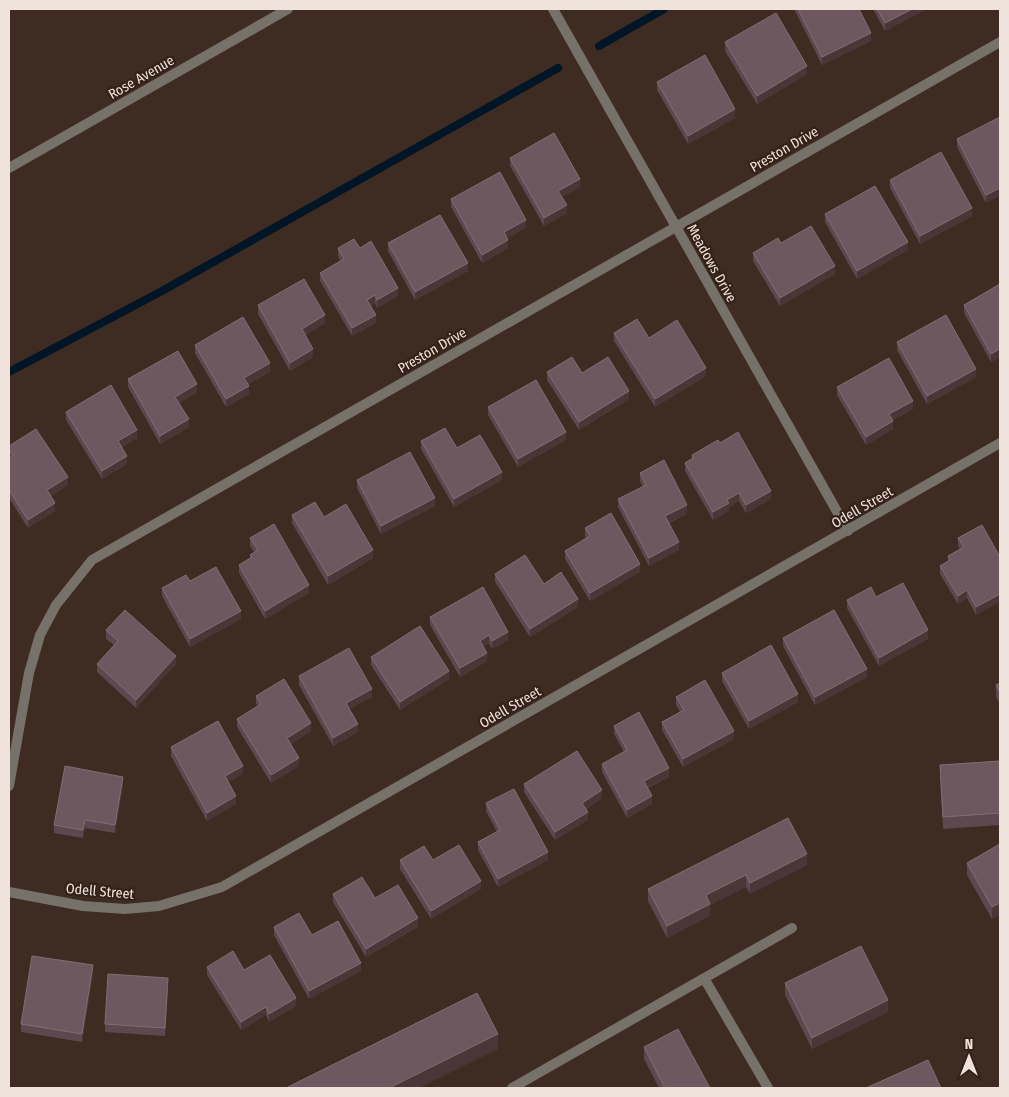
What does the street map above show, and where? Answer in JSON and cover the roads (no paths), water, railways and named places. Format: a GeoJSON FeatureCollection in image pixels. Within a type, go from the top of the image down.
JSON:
{"type":"FeatureCollection","features":[{"type":"Feature","properties":{"kind":"street","name":"Rose Avenue"},"geometry":{"type":"LineString","coordinates":[[9,168],[288,9]]}},
{"type":"Feature","properties":{"kind":"street","name":"Meadows Drive"},"geometry":{"type":"LineString","coordinates":[[552,9],[848,530]]}},
{"type":"Feature","properties":{"kind":"street","name":"Preston Drive"},"geometry":{"type":"LineString","coordinates":[[9,786],[29,673],[40,635],[56,605],[92,560],[1000,42]]}},
{"type":"Feature","properties":{"kind":"street","name":"Odell Street"},"geometry":{"type":"LineString","coordinates":[[9,892],[83,906],[124,909],[159,906],[222,887],[1000,443]]}},
{"type":"Feature","properties":{"kind":"street"},"geometry":{"type":"LineString","coordinates":[[512,1088],[792,928]]}},
{"type":"Feature","properties":{"kind":"street"},"geometry":{"type":"LineString","coordinates":[[704,978],[768,1088]]}},
{"type":"Feature","properties":{"kind":"waterway"},"geometry":{"type":"LineString","coordinates":[[599,46],[664,9]]}},
{"type":"Feature","properties":{"kind":"waterway"},"geometry":{"type":"LineString","coordinates":[[9,372],[162,291],[558,68]]}}]}
